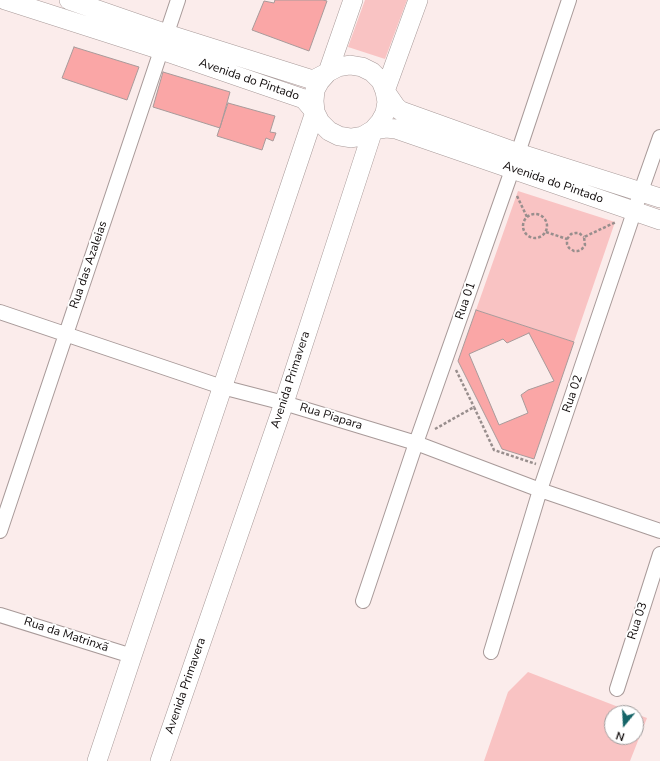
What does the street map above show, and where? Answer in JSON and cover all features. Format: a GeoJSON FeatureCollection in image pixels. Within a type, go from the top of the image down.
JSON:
{"type":"FeatureCollection","features":[{"type":"Feature","properties":{"kind":"street"},"geometry":{"type":"LineString","coordinates":[[0,2],[5,0]]}},
{"type":"Feature","properties":{"kind":"street"},"geometry":{"type":"LineString","coordinates":[[0,14],[5,0]]}},
{"type":"Feature","properties":{"kind":"street","name":"Avenida do Pintado"},"geometry":{"type":"LineString","coordinates":[[5,0],[314,80],[338,67],[350,65],[362,67],[372,72],[380,81],[396,107],[401,111],[515,161],[627,216],[660,220]]}},
{"type":"Feature","properties":{"kind":"street","name":"Avenida do Pintado"},"geometry":{"type":"LineString","coordinates":[[69,0],[164,42],[304,98],[315,112],[320,122],[329,131],[339,136],[351,138],[363,136],[373,130],[396,128],[515,161],[641,191],[660,198]]}},
{"type":"Feature","properties":{"kind":"street","name":"Rua das Azaleias"},"geometry":{"type":"LineString","coordinates":[[0,531],[178,0]]}},
{"type":"Feature","properties":{"kind":"street"},"geometry":{"type":"LineString","coordinates":[[97,761],[315,112],[314,101],[316,90],[320,80],[328,72],[353,0]]}},
{"type":"Feature","properties":{"kind":"street","name":"Avenida Primavera"},"geometry":{"type":"LineString","coordinates":[[160,761],[284,403],[373,130],[385,113],[387,102],[386,91],[418,0]]}},
{"type":"Feature","properties":{"kind":"street","name":"Rua 01"},"geometry":{"type":"LineString","coordinates":[[363,601],[569,0]]}},
{"type":"Feature","properties":{"kind":"street","name":"Rua 02"},"geometry":{"type":"LineString","coordinates":[[491,652],[540,490],[627,216],[641,191],[660,137]]}},
{"type":"Feature","properties":{"kind":"street","name":"Rua Piapara"},"geometry":{"type":"LineString","coordinates":[[0,312],[222,387],[284,403],[416,443],[540,490],[660,531]]}},
{"type":"Feature","properties":{"kind":"street","name":"Rua 03"},"geometry":{"type":"LineString","coordinates":[[617,689],[660,554]]}},
{"type":"Feature","properties":{"kind":"street","name":"Rua da Matrinxã"},"geometry":{"type":"LineString","coordinates":[[0,614],[132,656]]}},
{"type":"Feature","properties":{"kind":"path"},"geometry":{"type":"LineString","coordinates":[[515,192],[528,217]]}},
{"type":"Feature","properties":{"kind":"path"},"geometry":{"type":"LineString","coordinates":[[535,214],[546,220],[547,228],[544,235],[538,238],[532,238],[524,232],[523,226],[525,219],[528,217],[535,214]]}},
{"type":"Feature","properties":{"kind":"path"},"geometry":{"type":"LineString","coordinates":[[612,218],[627,216]]}},
{"type":"Feature","properties":{"kind":"path"},"geometry":{"type":"LineString","coordinates":[[617,228],[627,216]]}},
{"type":"Feature","properties":{"kind":"path"},"geometry":{"type":"LineString","coordinates":[[584,237],[627,216]]}},
{"type":"Feature","properties":{"kind":"path"},"geometry":{"type":"LineString","coordinates":[[546,232],[567,239]]}},
{"type":"Feature","properties":{"kind":"path"},"geometry":{"type":"LineString","coordinates":[[579,233],[584,237],[585,245],[582,249],[574,251],[569,248],[567,239],[571,234],[579,233]]}},
{"type":"Feature","properties":{"kind":"path"},"geometry":{"type":"LineString","coordinates":[[456,369],[494,450],[537,465]]}},
{"type":"Feature","properties":{"kind":"path"},"geometry":{"type":"LineString","coordinates":[[435,429],[474,407]]}},
{"type":"Feature","properties":{"kind":"shaded area"},"geometry":{"type":"Polygon","coordinates":[[[365,0],[407,0],[385,59],[348,47],[365,0]]]}},
{"type":"Feature","properties":{"kind":"shaded area"},"geometry":{"type":"Polygon","coordinates":[[[518,191],[615,222],[574,342],[476,310],[518,191]]]}},
{"type":"Feature","properties":{"kind":"shaded area"},"geometry":{"type":"Polygon","coordinates":[[[528,672],[613,705],[604,705],[604,745],[636,745],[630,761],[484,761],[508,692],[528,672]]]}},
{"type":"Feature","properties":{"kind":"shaded area"},"geometry":{"type":"Polygon","coordinates":[[[644,717],[647,718],[644,726],[644,717]]]}},
{"type":"Feature","properties":{"kind":"building"},"geometry":{"type":"Polygon","coordinates":[[[275,0],[327,1],[309,51],[252,30],[264,1],[274,3],[275,0]]]}},
{"type":"Feature","properties":{"kind":"building"},"geometry":{"type":"Polygon","coordinates":[[[74,47],[139,67],[127,100],[62,78],[74,47]]]}},
{"type":"Feature","properties":{"kind":"building"},"geometry":{"type":"Polygon","coordinates":[[[163,72],[230,92],[220,128],[153,107],[163,72]]]}},
{"type":"Feature","properties":{"kind":"building"},"geometry":{"type":"Polygon","coordinates":[[[228,103],[275,116],[270,132],[276,133],[273,141],[266,138],[262,150],[217,136],[228,103]]]}},
{"type":"Feature","properties":{"kind":"building"},"geometry":{"type":"Polygon","coordinates":[[[476,310],[574,342],[534,459],[502,449],[458,361],[476,310]]]}},
{"type":"Feature","properties":{"kind":"building"},"geometry":{"type":"Polygon","coordinates":[[[529,333],[554,381],[528,390],[521,395],[528,413],[499,425],[469,354],[503,339],[507,343],[529,333]]]}}]}
